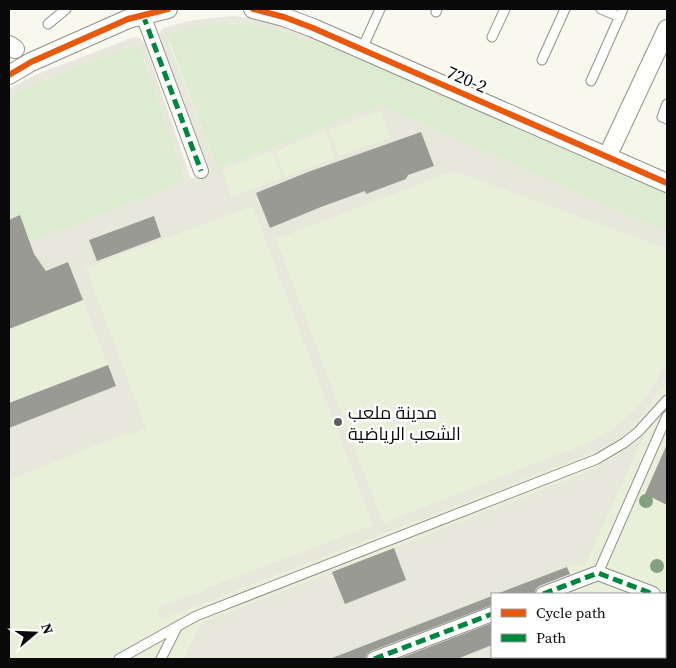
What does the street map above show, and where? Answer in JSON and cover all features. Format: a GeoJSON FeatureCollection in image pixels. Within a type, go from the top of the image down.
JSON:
{"type":"FeatureCollection","features":[{"type":"Feature","properties":{"kind":"street"},"geometry":{"type":"LineString","coordinates":[[9,75],[31,62],[128,19],[163,9]]}},
{"type":"Feature","properties":{"kind":"street","name":"720-2"},"geometry":{"type":"LineString","coordinates":[[252,9],[284,16],[667,183]]}},
{"type":"Feature","properties":{"kind":"street"},"geometry":{"type":"LineString","coordinates":[[143,15],[201,171]]}},
{"type":"Feature","properties":{"kind":"street"},"geometry":{"type":"LineString","coordinates":[[607,157],[667,29]]}},
{"type":"Feature","properties":{"kind":"street"},"geometry":{"type":"LineString","coordinates":[[546,593],[598,573],[649,593]]}},
{"type":"Feature","properties":{"kind":"street"},"geometry":{"type":"LineString","coordinates":[[374,659],[401,654],[491,614]]}},
{"type":"Feature","properties":{"kind":"lane"},"geometry":{"type":"LineString","coordinates":[[48,24],[66,9]]}},
{"type":"Feature","properties":{"kind":"lane"},"geometry":{"type":"LineString","coordinates":[[362,49],[380,9]]}},
{"type":"Feature","properties":{"kind":"lane"},"geometry":{"type":"LineString","coordinates":[[492,37],[505,9]]}},
{"type":"Feature","properties":{"kind":"lane"},"geometry":{"type":"LineString","coordinates":[[542,60],[564,9]]}},
{"type":"Feature","properties":{"kind":"lane"},"geometry":{"type":"LineString","coordinates":[[590,82],[622,13],[601,9]]}},
{"type":"Feature","properties":{"kind":"lane"},"geometry":{"type":"LineString","coordinates":[[667,104],[662,117],[667,119]]}},
{"type":"Feature","properties":{"kind":"lane"},"geometry":{"type":"LineString","coordinates":[[119,659],[196,616],[597,459],[638,432],[667,400]]}},
{"type":"Feature","properties":{"kind":"lane"},"geometry":{"type":"LineString","coordinates":[[598,573],[667,416]]}},
{"type":"Feature","properties":{"kind":"lane"},"geometry":{"type":"LineString","coordinates":[[160,659],[177,627]]}},
{"type":"Feature","properties":{"kind":"green space"},"geometry":{"type":"Polygon","coordinates":[[[220,23],[247,24],[280,30],[325,45],[667,194],[667,232],[381,105],[217,169],[168,38],[171,32],[220,23]]]}},
{"type":"Feature","properties":{"kind":"green space"},"geometry":{"type":"Polygon","coordinates":[[[137,45],[141,50],[186,181],[30,242],[20,216],[9,220],[9,98],[34,84],[137,45]]]}},
{"type":"Feature","properties":{"kind":"green space","name":"مدينة ملعب الشعب الرياضية"},"geometry":{"type":"Polygon","coordinates":[[[381,105],[667,232],[667,659],[9,659],[9,250],[381,105]]]}},
{"type":"Feature","properties":{"kind":"shaded area"},"geometry":{"type":"Polygon","coordinates":[[[233,16],[265,19],[297,28],[667,189],[667,194],[404,78],[325,45],[280,30],[247,24],[220,23],[171,32],[169,43],[217,169],[381,105],[667,232],[667,249],[454,171],[276,239],[383,523],[587,443],[605,434],[616,427],[640,404],[667,362],[667,381],[641,416],[626,432],[610,444],[592,453],[162,618],[158,614],[161,606],[373,525],[253,206],[86,268],[146,428],[129,435],[130,432],[9,480],[9,428],[116,386],[68,262],[48,270],[57,296],[9,314],[9,250],[186,181],[141,50],[137,45],[34,84],[9,98],[9,89],[35,75],[134,37],[140,38],[146,47],[191,179],[210,171],[159,33],[164,28],[204,19],[233,16]],[[380,111],[329,130],[339,156],[390,138],[380,111]],[[325,131],[275,151],[285,177],[335,158],[325,131]],[[421,132],[326,167],[367,194],[433,166],[421,132]],[[272,151],[221,170],[231,197],[282,178],[272,151]],[[308,173],[256,193],[270,228],[322,207],[308,173]],[[154,217],[89,240],[97,261],[161,237],[154,217]]]}},
{"type":"Feature","properties":{"kind":"shaded area"},"geometry":{"type":"Polygon","coordinates":[[[644,436],[585,565],[567,567],[499,593],[491,593],[491,596],[329,659],[183,659],[201,623],[332,572],[345,604],[405,580],[394,548],[587,472],[644,436]]]}},
{"type":"Feature","properties":{"kind":"shaded area"},"geometry":{"type":"Polygon","coordinates":[[[491,645],[491,658],[495,658],[492,659],[457,659],[491,645]]]}},
{"type":"Feature","properties":{"kind":"building"},"geometry":{"type":"Polygon","coordinates":[[[421,132],[434,166],[408,175],[406,179],[366,194],[365,191],[270,228],[256,193],[308,172],[421,132]]]}},
{"type":"Feature","properties":{"kind":"building"},"geometry":{"type":"Polygon","coordinates":[[[20,215],[34,254],[46,271],[68,262],[83,300],[9,329],[9,220],[20,215]]]}},
{"type":"Feature","properties":{"kind":"building"},"geometry":{"type":"Polygon","coordinates":[[[154,216],[161,237],[97,261],[89,240],[154,216]]]}},
{"type":"Feature","properties":{"kind":"building"},"geometry":{"type":"Polygon","coordinates":[[[108,365],[116,386],[9,428],[9,403],[108,365]]]}},
{"type":"Feature","properties":{"kind":"building"},"geometry":{"type":"Polygon","coordinates":[[[667,444],[667,505],[645,494],[667,444]]]}},
{"type":"Feature","properties":{"kind":"building"},"geometry":{"type":"Polygon","coordinates":[[[394,548],[406,580],[345,604],[332,572],[394,548]]]}},
{"type":"Feature","properties":{"kind":"building"},"geometry":{"type":"Polygon","coordinates":[[[567,567],[570,574],[539,586],[534,593],[499,593],[567,567]]]}},
{"type":"Feature","properties":{"kind":"building"},"geometry":{"type":"Polygon","coordinates":[[[491,596],[491,605],[371,651],[365,659],[332,658],[491,596]]]}},
{"type":"Feature","properties":{"kind":"building"},"geometry":{"type":"Polygon","coordinates":[[[491,623],[491,645],[457,659],[398,659],[491,623]]]}},
{"type":"Feature","properties":{"kind":"marked path"},"geometry":{"type":"LineString","coordinates":[[143,15],[201,171]]}},
{"type":"Feature","properties":{"kind":"marked path"},"geometry":{"type":"LineString","coordinates":[[546,593],[598,573],[650,593]]}},
{"type":"Feature","properties":{"kind":"marked path"},"geometry":{"type":"LineString","coordinates":[[374,659],[491,614]]}},
{"type":"Feature","properties":{"kind":"cycle path"},"geometry":{"type":"LineString","coordinates":[[9,75],[31,62],[128,19],[168,9]]}},
{"type":"Feature","properties":{"kind":"cycle path"},"geometry":{"type":"LineString","coordinates":[[253,9],[284,17],[313,28],[667,183]]}},
{"type":"Feature","properties":{"kind":"place","name":"مدينة ملعب الشعب الرياضية"},"geometry":{"type":"Point","coordinates":[338,422]}}]}
